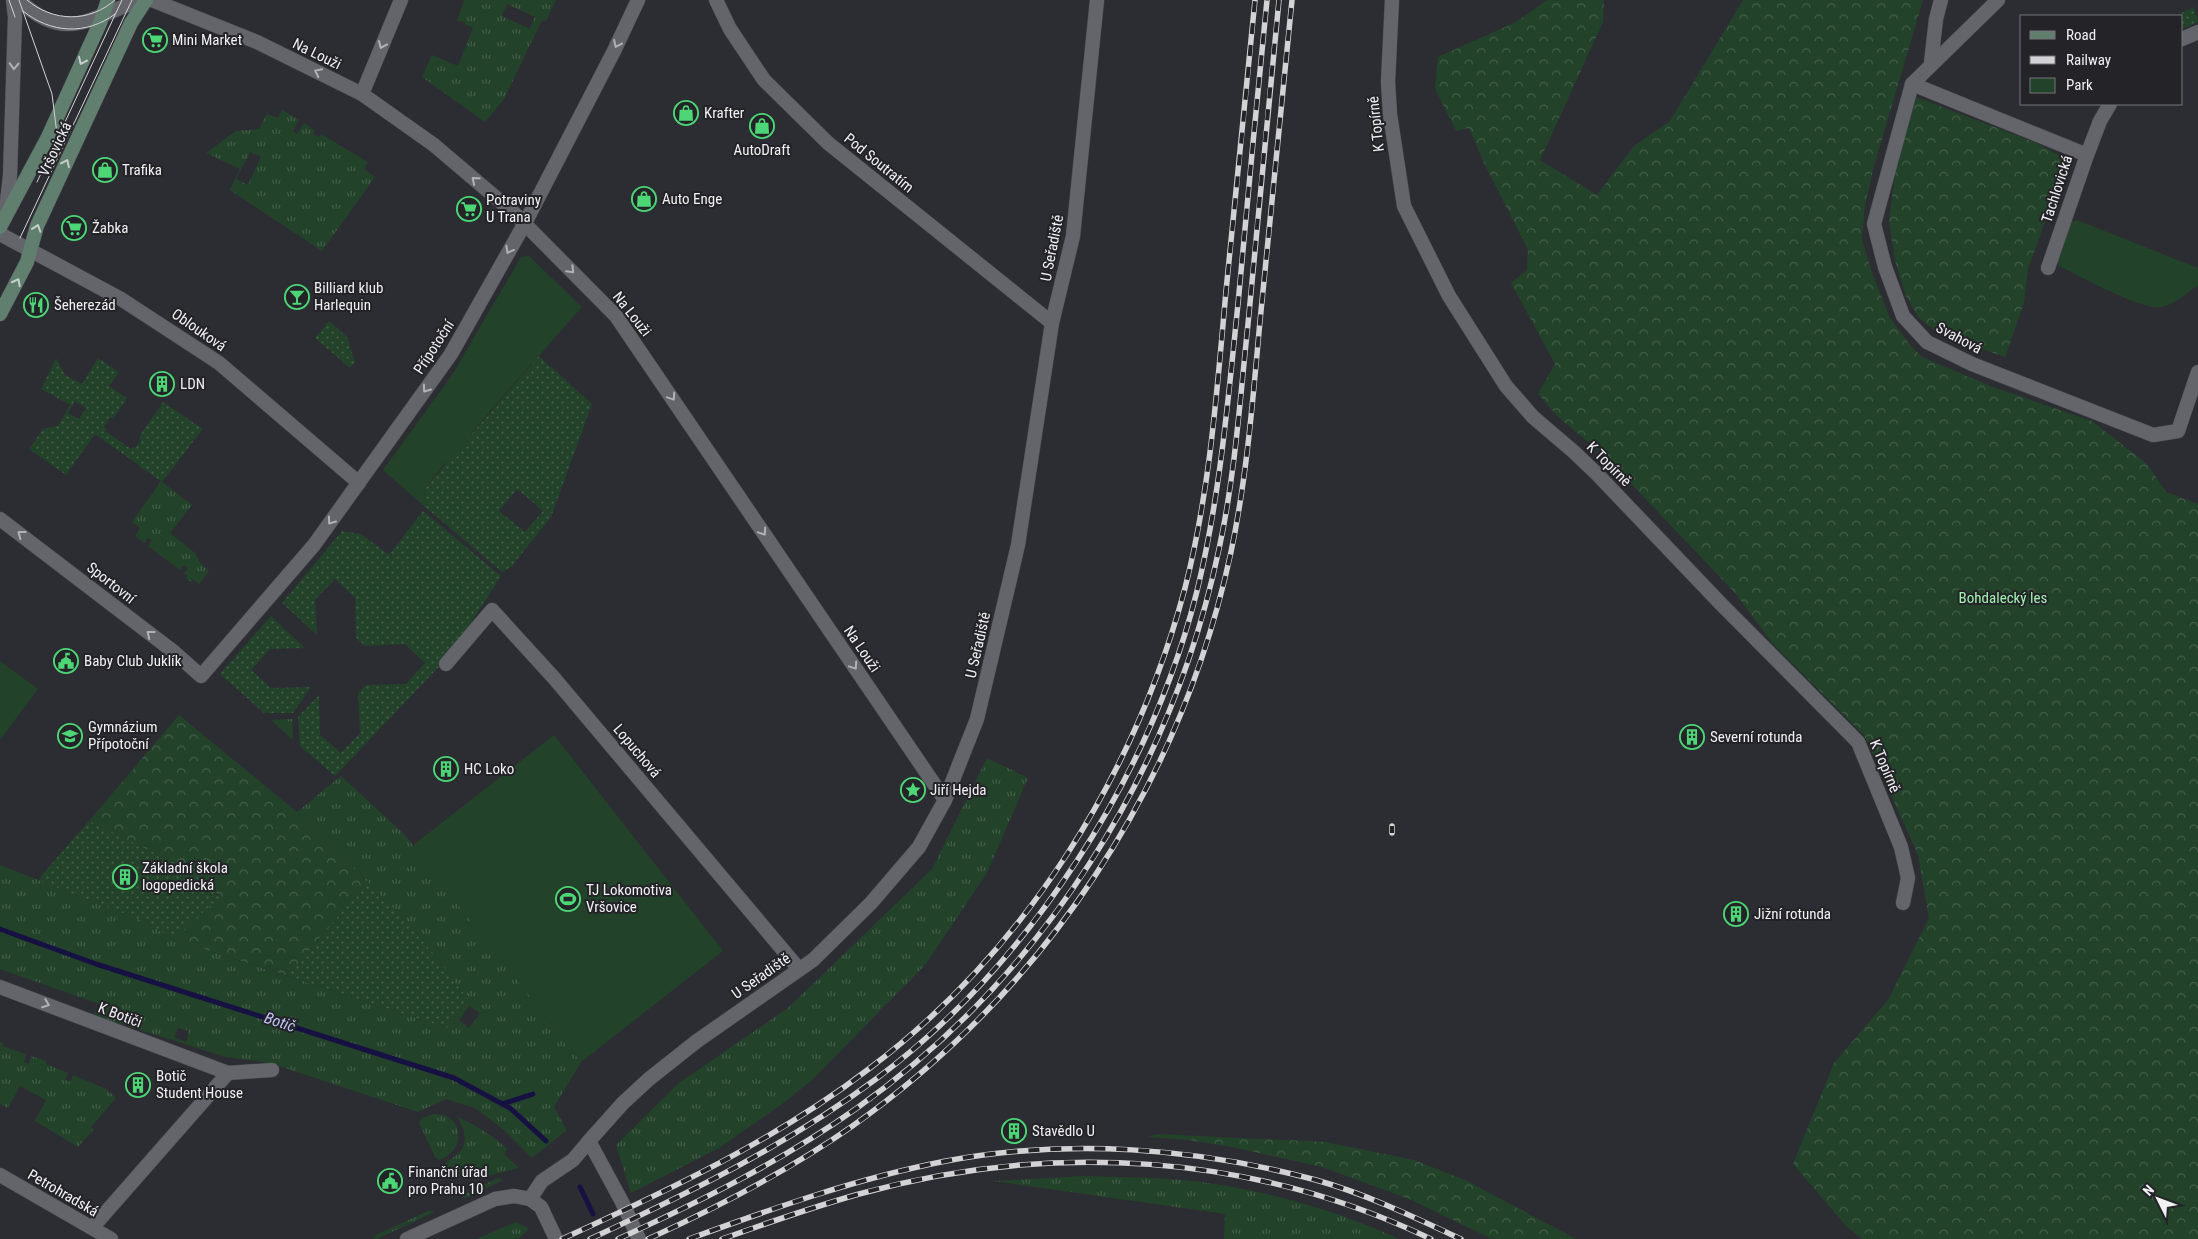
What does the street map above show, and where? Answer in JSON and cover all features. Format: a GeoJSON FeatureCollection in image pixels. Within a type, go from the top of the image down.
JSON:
{"type":"FeatureCollection","features":[{"type":"Feature","properties":{"kind":"main road","name":"Vršovická"},"geometry":{"type":"LineString","coordinates":[[2,223],[48,137],[108,0]]}},
{"type":"Feature","properties":{"kind":"main road","name":"Vršovická"},"geometry":{"type":"LineString","coordinates":[[0,314],[27,262],[37,226],[131,23],[146,0]]}},
{"type":"Feature","properties":{"kind":"street"},"geometry":{"type":"LineString","coordinates":[[2,223],[10,176],[15,26],[13,0]]}},
{"type":"Feature","properties":{"kind":"street"},"geometry":{"type":"LineString","coordinates":[[19,0],[36,13],[60,22],[81,23],[141,0]]}},
{"type":"Feature","properties":{"kind":"street","name":"Na Louži"},"geometry":{"type":"LineString","coordinates":[[152,0],[257,42],[362,94],[434,145],[524,224],[616,316],[945,800]]}},
{"type":"Feature","properties":{"kind":"street"},"geometry":{"type":"LineString","coordinates":[[362,94],[401,0]]}},
{"type":"Feature","properties":{"kind":"street","name":"Přípotoční"},"geometry":{"type":"LineString","coordinates":[[201,676],[314,545],[451,354],[524,224],[614,51],[638,0]]}},
{"type":"Feature","properties":{"kind":"street","name":"Pod Soutratím"},"geometry":{"type":"LineString","coordinates":[[716,0],[730,29],[764,80],[828,143],[1052,323]]}},
{"type":"Feature","properties":{"kind":"street","name":"U Seřadiště"},"geometry":{"type":"LineString","coordinates":[[530,1199],[542,1181],[572,1160],[623,1103],[649,1079],[697,1041],[813,960],[871,903],[920,847],[945,800],[977,719],[1018,545],[1052,323],[1073,236],[1097,0]]}},
{"type":"Feature","properties":{"kind":"street","name":"K Topírně"},"geometry":{"type":"LineString","coordinates":[[1392,0],[1388,82],[1390,114],[1404,206],[1449,296],[1506,386],[1533,417],[1586,463],[1721,604],[1858,742],[1901,848],[1908,878],[1903,903]]}},
{"type":"Feature","properties":{"kind":"street"},"geometry":{"type":"LineString","coordinates":[[1931,63],[1936,19],[1941,0]]}},
{"type":"Feature","properties":{"kind":"street"},"geometry":{"type":"LineString","coordinates":[[1912,84],[1931,63],[1998,0]]}},
{"type":"Feature","properties":{"kind":"street"},"geometry":{"type":"LineString","coordinates":[[2183,39],[2198,32]]}},
{"type":"Feature","properties":{"kind":"street","name":"Tachlovická"},"geometry":{"type":"LineString","coordinates":[[1912,84],[2087,155],[2048,268]]}},
{"type":"Feature","properties":{"kind":"street","name":"Svahová"},"geometry":{"type":"LineString","coordinates":[[1912,84],[1874,224],[1885,267],[1903,316],[1927,342],[1972,364],[2153,435],[2178,431],[2198,372]]}},
{"type":"Feature","properties":{"kind":"street"},"geometry":{"type":"LineString","coordinates":[[2087,155],[2100,121],[2109,105]]}},
{"type":"Feature","properties":{"kind":"street","name":"Oblouková"},"geometry":{"type":"LineString","coordinates":[[0,234],[121,298],[220,363],[359,483]]}},
{"type":"Feature","properties":{"kind":"street","name":"Sportovní"},"geometry":{"type":"LineString","coordinates":[[0,519],[174,652],[201,676]]}},
{"type":"Feature","properties":{"kind":"street","name":"Lopuchová"},"geometry":{"type":"LineString","coordinates":[[446,664],[492,610],[554,678],[799,970]]}},
{"type":"Feature","properties":{"kind":"street","name":"K Botiči"},"geometry":{"type":"LineString","coordinates":[[0,987],[228,1073],[272,1070]]}},
{"type":"Feature","properties":{"kind":"street"},"geometry":{"type":"LineString","coordinates":[[92,1228],[228,1073]]}},
{"type":"Feature","properties":{"kind":"street"},"geometry":{"type":"LineString","coordinates":[[589,1141],[622,1202],[639,1239]]}},
{"type":"Feature","properties":{"kind":"street","name":"Petrohradská"},"geometry":{"type":"LineString","coordinates":[[0,1175],[111,1239]]}},
{"type":"Feature","properties":{"kind":"street"},"geometry":{"type":"LineString","coordinates":[[408,1239],[495,1199],[514,1196],[536,1202],[545,1213],[556,1239]]}},
{"type":"Feature","properties":{"kind":"green space"},"geometry":{"type":"Polygon","coordinates":[[[464,0],[556,0],[546,21],[542,20],[504,99],[485,122],[422,77],[432,55],[458,66],[473,28],[465,24],[466,22],[457,21],[464,0]],[[507,4],[502,16],[530,29],[535,17],[507,4]]]}},
{"type":"Feature","properties":{"kind":"green space","name":"Bohdalecký les"},"geometry":{"type":"Polygon","coordinates":[[[1547,0],[1604,0],[1603,22],[1540,160],[1597,195],[1634,146],[1670,121],[1743,0],[1923,0],[1874,166],[1865,206],[1862,239],[1872,273],[1890,318],[1910,345],[1922,357],[1993,387],[2092,421],[2147,464],[2166,492],[2198,504],[2198,1239],[1862,1239],[1846,1226],[1793,1164],[1834,1063],[1888,1000],[1929,918],[1918,855],[1864,735],[1772,643],[1736,594],[1604,455],[1559,418],[1538,394],[1555,364],[1511,283],[1527,270],[1528,250],[1485,165],[1469,128],[1456,131],[1435,89],[1438,57],[1516,22],[1547,0]]]}},
{"type":"Feature","properties":{"kind":"green space"},"geometry":{"type":"Polygon","coordinates":[[[2194,7],[2198,22],[2183,29],[2183,15],[2177,15],[2194,7]]]}},
{"type":"Feature","properties":{"kind":"green space"},"geometry":{"type":"Polygon","coordinates":[[[1916,97],[2034,142],[2062,157],[2057,188],[2028,269],[2024,303],[2005,357],[1939,334],[1919,318],[1906,296],[1895,261],[1889,221],[1895,173],[1916,97]]]}},
{"type":"Feature","properties":{"kind":"green space"},"geometry":{"type":"Polygon","coordinates":[[[282,110],[299,120],[293,131],[297,134],[304,123],[312,130],[315,130],[313,134],[318,137],[321,134],[368,162],[364,169],[375,177],[322,251],[230,190],[240,169],[206,153],[236,131],[259,129],[267,114],[278,118],[282,110]],[[250,152],[236,179],[248,185],[261,157],[250,152]]]}},
{"type":"Feature","properties":{"kind":"green space"},"geometry":{"type":"Polygon","coordinates":[[[2077,220],[2198,268],[2198,285],[2172,303],[2162,307],[2152,307],[2126,298],[2059,266],[2057,256],[2070,222],[2077,220]]]}},
{"type":"Feature","properties":{"kind":"green space"},"geometry":{"type":"Polygon","coordinates":[[[529,256],[582,307],[448,462],[443,465],[425,488],[424,506],[383,470],[452,375],[521,257],[529,256]]]}},
{"type":"Feature","properties":{"kind":"green space"},"geometry":{"type":"Polygon","coordinates":[[[329,321],[347,337],[355,362],[350,368],[315,338],[329,321]]]}},
{"type":"Feature","properties":{"kind":"green space"},"geometry":{"type":"Polygon","coordinates":[[[539,356],[592,404],[551,517],[511,567],[502,572],[424,506],[425,488],[539,356]],[[517,489],[499,511],[525,532],[543,511],[517,489]]]}},
{"type":"Feature","properties":{"kind":"green space"},"geometry":{"type":"Polygon","coordinates":[[[56,358],[65,375],[82,384],[98,358],[119,372],[109,386],[127,398],[113,419],[110,417],[104,427],[105,431],[131,449],[132,447],[135,448],[141,440],[139,437],[163,402],[203,429],[162,482],[95,434],[66,475],[29,449],[43,429],[58,426],[70,405],[41,389],[56,358]],[[75,401],[68,413],[79,419],[86,408],[75,401]]]}},
{"type":"Feature","properties":{"kind":"green space"},"geometry":{"type":"Polygon","coordinates":[[[161,481],[192,505],[170,533],[195,553],[200,563],[209,571],[199,584],[193,579],[191,582],[186,578],[188,576],[184,573],[188,568],[184,565],[180,570],[148,546],[152,540],[148,538],[144,543],[135,536],[140,528],[132,522],[161,481]]]}},
{"type":"Feature","properties":{"kind":"green space"},"geometry":{"type":"Polygon","coordinates":[[[423,511],[501,576],[451,654],[335,776],[300,746],[298,717],[319,695],[320,735],[341,753],[360,733],[358,693],[366,685],[406,684],[425,663],[405,644],[365,646],[356,638],[355,598],[335,579],[315,600],[317,635],[282,603],[342,531],[361,534],[389,555],[423,511]]]}},
{"type":"Feature","properties":{"kind":"green space"},"geometry":{"type":"Polygon","coordinates":[[[271,616],[305,648],[270,649],[251,670],[271,688],[311,687],[293,713],[264,713],[220,674],[271,616]]]}},
{"type":"Feature","properties":{"kind":"green space"},"geometry":{"type":"Polygon","coordinates":[[[0,661],[38,689],[0,740],[0,661]]]}},
{"type":"Feature","properties":{"kind":"green space"},"geometry":{"type":"Polygon","coordinates":[[[179,715],[297,812],[367,882],[288,976],[173,939],[220,896],[191,871],[89,821],[179,715]]]}},
{"type":"Feature","properties":{"kind":"green space"},"geometry":{"type":"Polygon","coordinates":[[[292,719],[293,740],[271,720],[292,719]]]}},
{"type":"Feature","properties":{"kind":"green space","name":"TJ Lokomotiva Vršovice"},"geometry":{"type":"Polygon","coordinates":[[[554,735],[723,951],[581,1062],[412,846],[554,735]]]}},
{"type":"Feature","properties":{"kind":"green space"},"geometry":{"type":"Polygon","coordinates":[[[987,758],[1028,778],[987,873],[925,965],[812,1080],[782,1104],[719,1148],[631,1193],[616,1145],[679,1083],[788,1008],[932,869],[987,758]]]}},
{"type":"Feature","properties":{"kind":"green space"},"geometry":{"type":"Polygon","coordinates":[[[341,776],[405,835],[581,1062],[554,1107],[567,1130],[532,1158],[504,1130],[475,1108],[446,1099],[418,1112],[270,1063],[226,1057],[92,1015],[102,1005],[0,969],[0,865],[148,923],[173,939],[447,1028],[468,999],[414,929],[297,812],[341,776]],[[469,1006],[459,1020],[469,1028],[480,1013],[469,1006]],[[178,1028],[174,1037],[186,1042],[189,1031],[178,1028]]]}},
{"type":"Feature","properties":{"kind":"green space"},"geometry":{"type":"Polygon","coordinates":[[[89,821],[191,871],[220,897],[173,939],[148,923],[40,881],[41,876],[89,821]]]}},
{"type":"Feature","properties":{"kind":"green space"},"geometry":{"type":"Polygon","coordinates":[[[367,882],[414,929],[468,999],[447,1028],[288,976],[367,882]]]}},
{"type":"Feature","properties":{"kind":"green space"},"geometry":{"type":"Polygon","coordinates":[[[0,1042],[3,1043],[3,1046],[26,1054],[24,1062],[29,1064],[31,1056],[46,1061],[46,1064],[68,1073],[65,1080],[70,1082],[73,1075],[106,1089],[116,1098],[91,1127],[94,1129],[78,1147],[35,1121],[46,1100],[20,1086],[8,1108],[0,1104],[0,1042]]]}},
{"type":"Feature","properties":{"kind":"green space"},"geometry":{"type":"Polygon","coordinates":[[[434,1114],[444,1115],[451,1119],[456,1125],[458,1133],[455,1149],[439,1160],[435,1157],[419,1123],[422,1118],[434,1114]]]}},
{"type":"Feature","properties":{"kind":"green space"},"geometry":{"type":"Polygon","coordinates":[[[458,1117],[484,1131],[507,1149],[504,1154],[519,1168],[487,1176],[471,1169],[449,1178],[444,1177],[441,1167],[462,1150],[464,1145],[464,1132],[458,1117]]]}},
{"type":"Feature","properties":{"kind":"green space"},"geometry":{"type":"Polygon","coordinates":[[[1158,1134],[1326,1142],[1414,1160],[1467,1181],[1576,1239],[1492,1239],[1409,1199],[1322,1167],[1232,1147],[1188,1140],[1148,1137],[1158,1134]]]}},
{"type":"Feature","properties":{"kind":"green space"},"geometry":{"type":"Polygon","coordinates":[[[1083,1176],[1170,1179],[1237,1188],[1293,1200],[1347,1218],[1399,1239],[1224,1239],[1225,1214],[994,1181],[1083,1176]]]}},
{"type":"Feature","properties":{"kind":"green space"},"geometry":{"type":"Polygon","coordinates":[[[498,1178],[503,1180],[463,1199],[463,1195],[498,1178]]]}},
{"type":"Feature","properties":{"kind":"green space"},"geometry":{"type":"Polygon","coordinates":[[[430,1210],[434,1212],[377,1239],[372,1237],[430,1210]]]}},
{"type":"Feature","properties":{"kind":"green space"},"geometry":{"type":"Polygon","coordinates":[[[516,1222],[529,1229],[518,1239],[476,1239],[516,1222]]]}},
{"type":"Feature","properties":{"kind":"waterway","name":"Botič"},"geometry":{"type":"LineString","coordinates":[[0,929],[96,964],[454,1078],[510,1108],[546,1141]]}},
{"type":"Feature","properties":{"kind":"waterway"},"geometry":{"type":"LineString","coordinates":[[502,1104],[533,1094]]}},
{"type":"Feature","properties":{"kind":"waterway","name":"Botič"},"geometry":{"type":"LineString","coordinates":[[580,1187],[593,1214]]}},
{"type":"Feature","properties":{"kind":"tram line"},"geometry":{"type":"LineString","coordinates":[[9,0],[15,17]]}},
{"type":"Feature","properties":{"kind":"tram line"},"geometry":{"type":"LineString","coordinates":[[19,0],[52,94],[57,134]]}},
{"type":"Feature","properties":{"kind":"tram line"},"geometry":{"type":"LineString","coordinates":[[27,0],[48,13],[71,17],[94,13],[105,8],[115,0]]}},
{"type":"Feature","properties":{"kind":"tram line"},"geometry":{"type":"LineString","coordinates":[[37,182],[122,0]]}},
{"type":"Feature","properties":{"kind":"tram line"},"geometry":{"type":"LineString","coordinates":[[20,238],[132,0]]}},
{"type":"Feature","properties":{"kind":"tram line"},"geometry":{"type":"LineString","coordinates":[[23,11],[45,24],[68,29],[92,26],[115,14]]}},
{"type":"Feature","properties":{"kind":"railway"},"geometry":{"type":"LineString","coordinates":[[562,1239],[642,1202],[759,1141],[834,1094],[870,1068],[926,1021],[978,970],[1025,914],[1067,854],[1104,791],[1137,725],[1164,657],[1185,588],[1201,515],[1216,403],[1255,0]]}},
{"type":"Feature","properties":{"kind":"railway"},"geometry":{"type":"LineString","coordinates":[[590,1239],[738,1166],[808,1125],[876,1079],[932,1033],[984,981],[1033,923],[1077,861],[1116,796],[1149,729],[1176,660],[1197,591],[1212,520],[1227,412],[1267,0]]}},
{"type":"Feature","properties":{"kind":"railway"},"geometry":{"type":"LineString","coordinates":[[618,1239],[710,1195],[800,1145],[857,1108],[924,1055],[985,996],[1041,932],[1090,863],[1133,789],[1169,712],[1198,632],[1225,521],[1240,409],[1279,0]]}},
{"type":"Feature","properties":{"kind":"railway"},"geometry":{"type":"LineString","coordinates":[[648,1239],[726,1201],[803,1159],[851,1127],[921,1072],[986,1012],[1044,946],[1095,875],[1140,800],[1178,720],[1208,638],[1237,523],[1252,408],[1292,0]]}},
{"type":"Feature","properties":{"kind":"railway"},"geometry":{"type":"LineString","coordinates":[[1392,826],[1392,833]]}},
{"type":"Feature","properties":{"kind":"railway"},"geometry":{"type":"LineString","coordinates":[[689,1239],[816,1195],[913,1168],[992,1154],[1085,1148],[1179,1154],[1271,1169],[1316,1180],[1353,1192],[1390,1206],[1461,1239]]}},
{"type":"Feature","properties":{"kind":"railway"},"geometry":{"type":"LineString","coordinates":[[722,1239],[842,1199],[931,1177],[1004,1167],[1077,1162],[1150,1164],[1222,1173],[1293,1188],[1363,1210],[1431,1239]]}},
{"type":"Feature","properties":{"kind":"place","name":"Mini Market"},"geometry":{"type":"Point","coordinates":[155,40]}},
{"type":"Feature","properties":{"kind":"place","name":"Krafter"},"geometry":{"type":"Point","coordinates":[686,113]}},
{"type":"Feature","properties":{"kind":"place","name":"AutoDraft"},"geometry":{"type":"Point","coordinates":[762,126]}},
{"type":"Feature","properties":{"kind":"place","name":"Trafika"},"geometry":{"type":"Point","coordinates":[105,170]}},
{"type":"Feature","properties":{"kind":"place","name":"Auto Enge"},"geometry":{"type":"Point","coordinates":[644,199]}},
{"type":"Feature","properties":{"kind":"place","name":"Potraviny U Trana"},"geometry":{"type":"Point","coordinates":[469,209]}},
{"type":"Feature","properties":{"kind":"place","name":"Žabka"},"geometry":{"type":"Point","coordinates":[74,228]}},
{"type":"Feature","properties":{"kind":"place","name":"Billiard klub Harlequin"},"geometry":{"type":"Point","coordinates":[297,297]}},
{"type":"Feature","properties":{"kind":"place","name":"Šeherezád"},"geometry":{"type":"Point","coordinates":[36,305]}},
{"type":"Feature","properties":{"kind":"place","name":"LDN"},"geometry":{"type":"Point","coordinates":[162,384]}},
{"type":"Feature","properties":{"kind":"place","name":"Baby Club Juklík"},"geometry":{"type":"Point","coordinates":[66,661]}},
{"type":"Feature","properties":{"kind":"place","name":"Gymnázium Přípotoční"},"geometry":{"type":"Point","coordinates":[70,736]}},
{"type":"Feature","properties":{"kind":"place","name":"Severní rotunda"},"geometry":{"type":"Point","coordinates":[1692,737]}},
{"type":"Feature","properties":{"kind":"place","name":"HC Loko"},"geometry":{"type":"Point","coordinates":[446,769]}},
{"type":"Feature","properties":{"kind":"place","name":"Jiří Hejda"},"geometry":{"type":"Point","coordinates":[913,790]}},
{"type":"Feature","properties":{"kind":"place","name":"Základní škola logopedická"},"geometry":{"type":"Point","coordinates":[125,877]}},
{"type":"Feature","properties":{"kind":"place","name":"TJ Lokomotiva Vršovice"},"geometry":{"type":"Point","coordinates":[568,899]}},
{"type":"Feature","properties":{"kind":"place","name":"Jižní rotunda"},"geometry":{"type":"Point","coordinates":[1736,914]}},
{"type":"Feature","properties":{"kind":"place","name":"Botič Student House"},"geometry":{"type":"Point","coordinates":[138,1085]}},
{"type":"Feature","properties":{"kind":"place","name":"Stavědlo U"},"geometry":{"type":"Point","coordinates":[1014,1131]}},
{"type":"Feature","properties":{"kind":"place","name":"Finanční úřad pro Prahu 10"},"geometry":{"type":"Point","coordinates":[390,1181]}}]}
